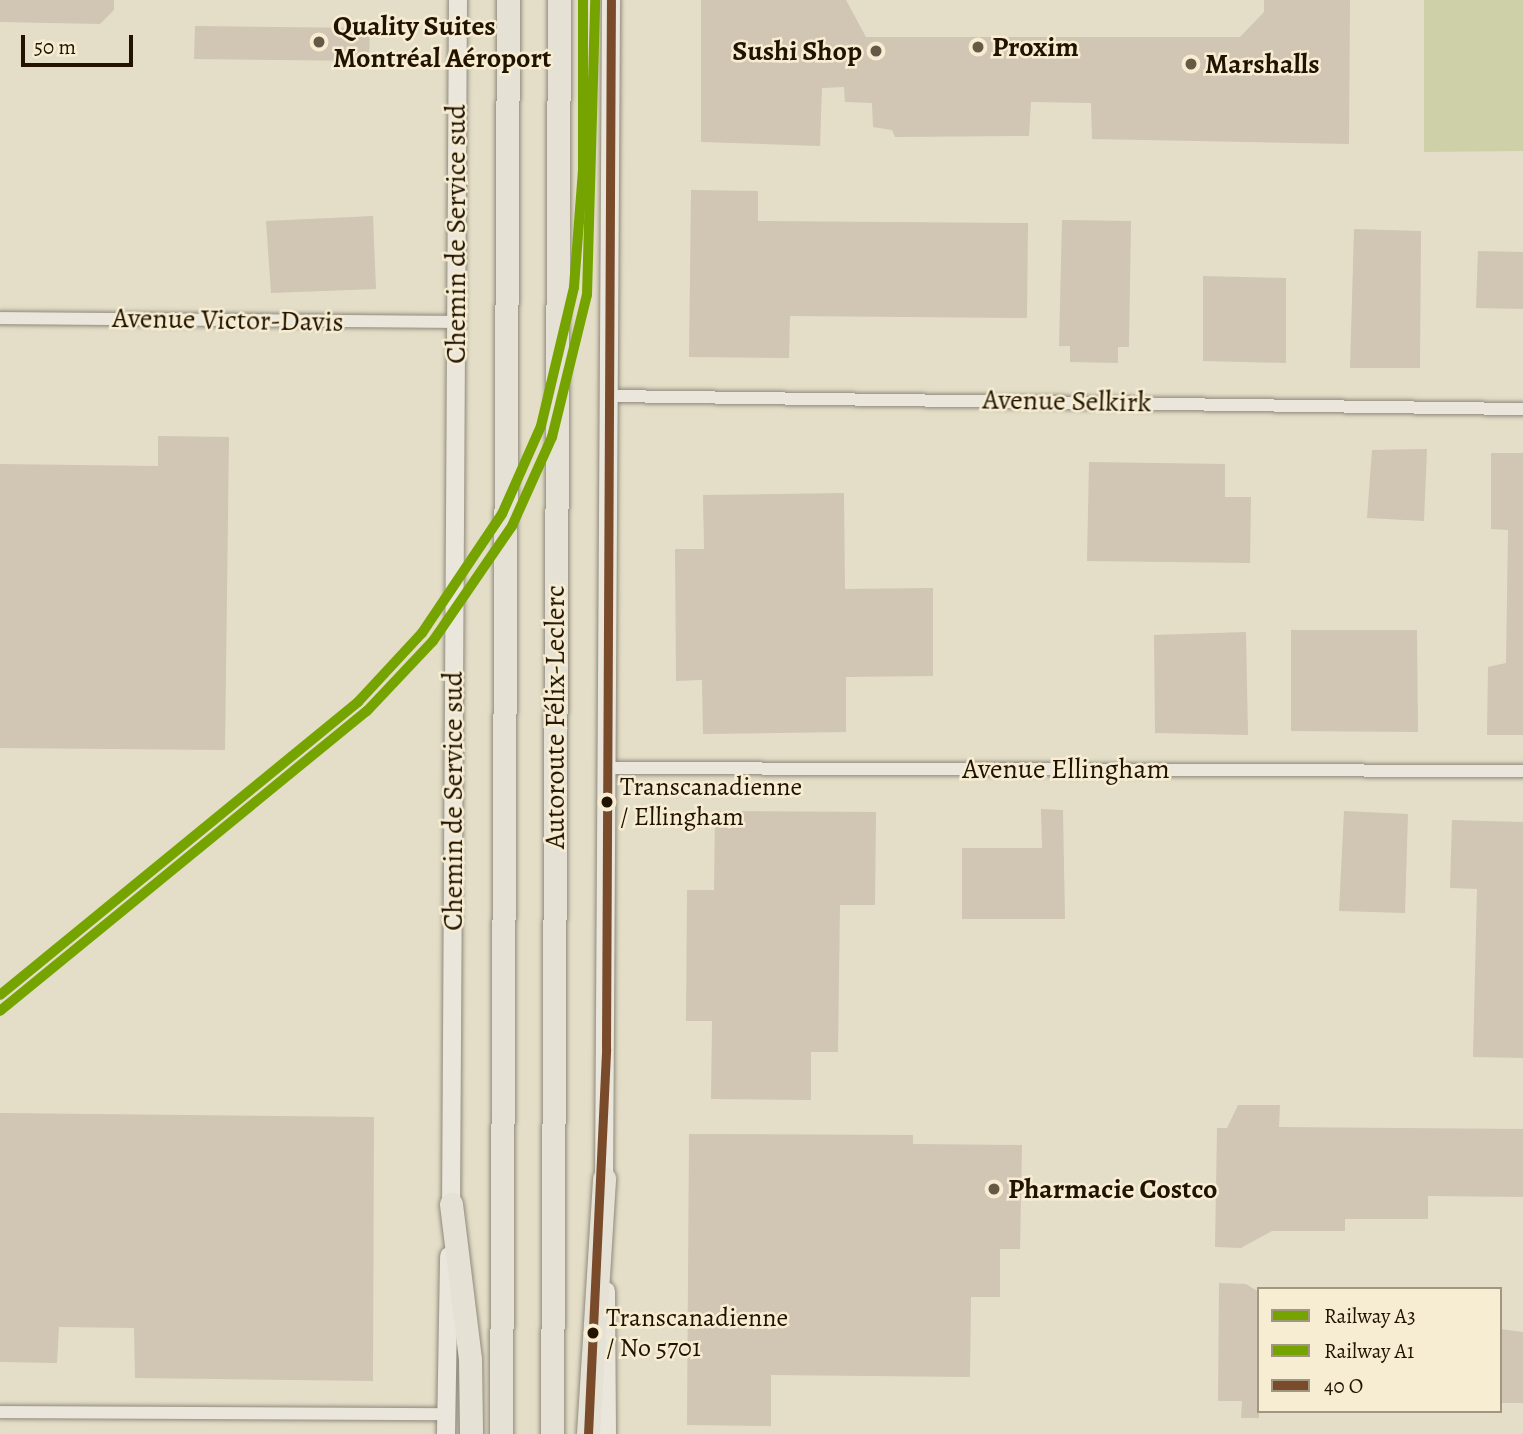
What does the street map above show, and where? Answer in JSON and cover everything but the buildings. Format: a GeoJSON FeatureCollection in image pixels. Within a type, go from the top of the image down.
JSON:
{"type":"FeatureCollection","features":[{"type":"Feature","properties":{"kind":"highway","name":"Autoroute Félix-Leclerc"},"geometry":{"type":"LineString","coordinates":[[501,1434],[508,0]]}},
{"type":"Feature","properties":{"kind":"highway","name":"Autoroute Félix-Leclerc"},"geometry":{"type":"LineString","coordinates":[[552,1434],[559,0]]}},
{"type":"Feature","properties":{"kind":"highway"},"geometry":{"type":"LineString","coordinates":[[588,1434],[604,1178]]}},
{"type":"Feature","properties":{"kind":"highway"},"geometry":{"type":"LineString","coordinates":[[451,1204],[470,1359],[471,1434]]}},
{"type":"Feature","properties":{"kind":"main road","name":"Chemin de Service sud"},"geometry":{"type":"LineString","coordinates":[[446,1434],[451,1204],[457,0]]}},
{"type":"Feature","properties":{"kind":"main road"},"geometry":{"type":"LineString","coordinates":[[607,1434],[604,1178],[609,768],[611,0]]}},
{"type":"Feature","properties":{"kind":"street","name":"Avenue Victor-Davis"},"geometry":{"type":"LineString","coordinates":[[0,318],[456,322]]}},
{"type":"Feature","properties":{"kind":"street","name":"Avenue Selkirk"},"geometry":{"type":"LineString","coordinates":[[610,396],[1523,410]]}},
{"type":"Feature","properties":{"kind":"street","name":"Avenue Ellingham"},"geometry":{"type":"LineString","coordinates":[[609,768],[1523,771]]}},
{"type":"Feature","properties":{"kind":"street"},"geometry":{"type":"LineString","coordinates":[[0,1412],[446,1414]]}},
{"type":"Feature","properties":{"kind":"green space"},"geometry":{"type":"Polygon","coordinates":[[[1424,0],[1523,0],[1523,151],[1424,152],[1424,0]]]}},
{"type":"Feature","properties":{"kind":"rail line","name":"A1"},"geometry":{"type":"LineString","coordinates":[[0,995],[358,702],[422,633],[502,514],[541,426],[574,287],[583,170],[583,0]]}},
{"type":"Feature","properties":{"kind":"rail line","name":"A3"},"geometry":{"type":"LineString","coordinates":[[0,1011],[367,711],[433,641],[512,526],[552,437],[587,295],[595,0]]}},
{"type":"Feature","properties":{"kind":"transit line"},"geometry":{"type":"LineString","coordinates":[[588,1434],[606,1048],[611,0]]}},
{"type":"Feature","properties":{"kind":"place","name":"Quality Suites Montréal Aéroport"},"geometry":{"type":"Point","coordinates":[319,42]}},
{"type":"Feature","properties":{"kind":"place","name":"Proxim"},"geometry":{"type":"Point","coordinates":[978,47]}},
{"type":"Feature","properties":{"kind":"place","name":"Sushi Shop"},"geometry":{"type":"Point","coordinates":[876,51]}},
{"type":"Feature","properties":{"kind":"place","name":"Marshalls"},"geometry":{"type":"Point","coordinates":[1191,64]}},
{"type":"Feature","properties":{"kind":"place","name":"Transcanadienne / Ellingham"},"geometry":{"type":"Point","coordinates":[607,802]}},
{"type":"Feature","properties":{"kind":"place","name":"Pharmacie Costco"},"geometry":{"type":"Point","coordinates":[994,1189]}},
{"type":"Feature","properties":{"kind":"place","name":"Transcanadienne / No 5701"},"geometry":{"type":"Point","coordinates":[593,1333]}}]}
